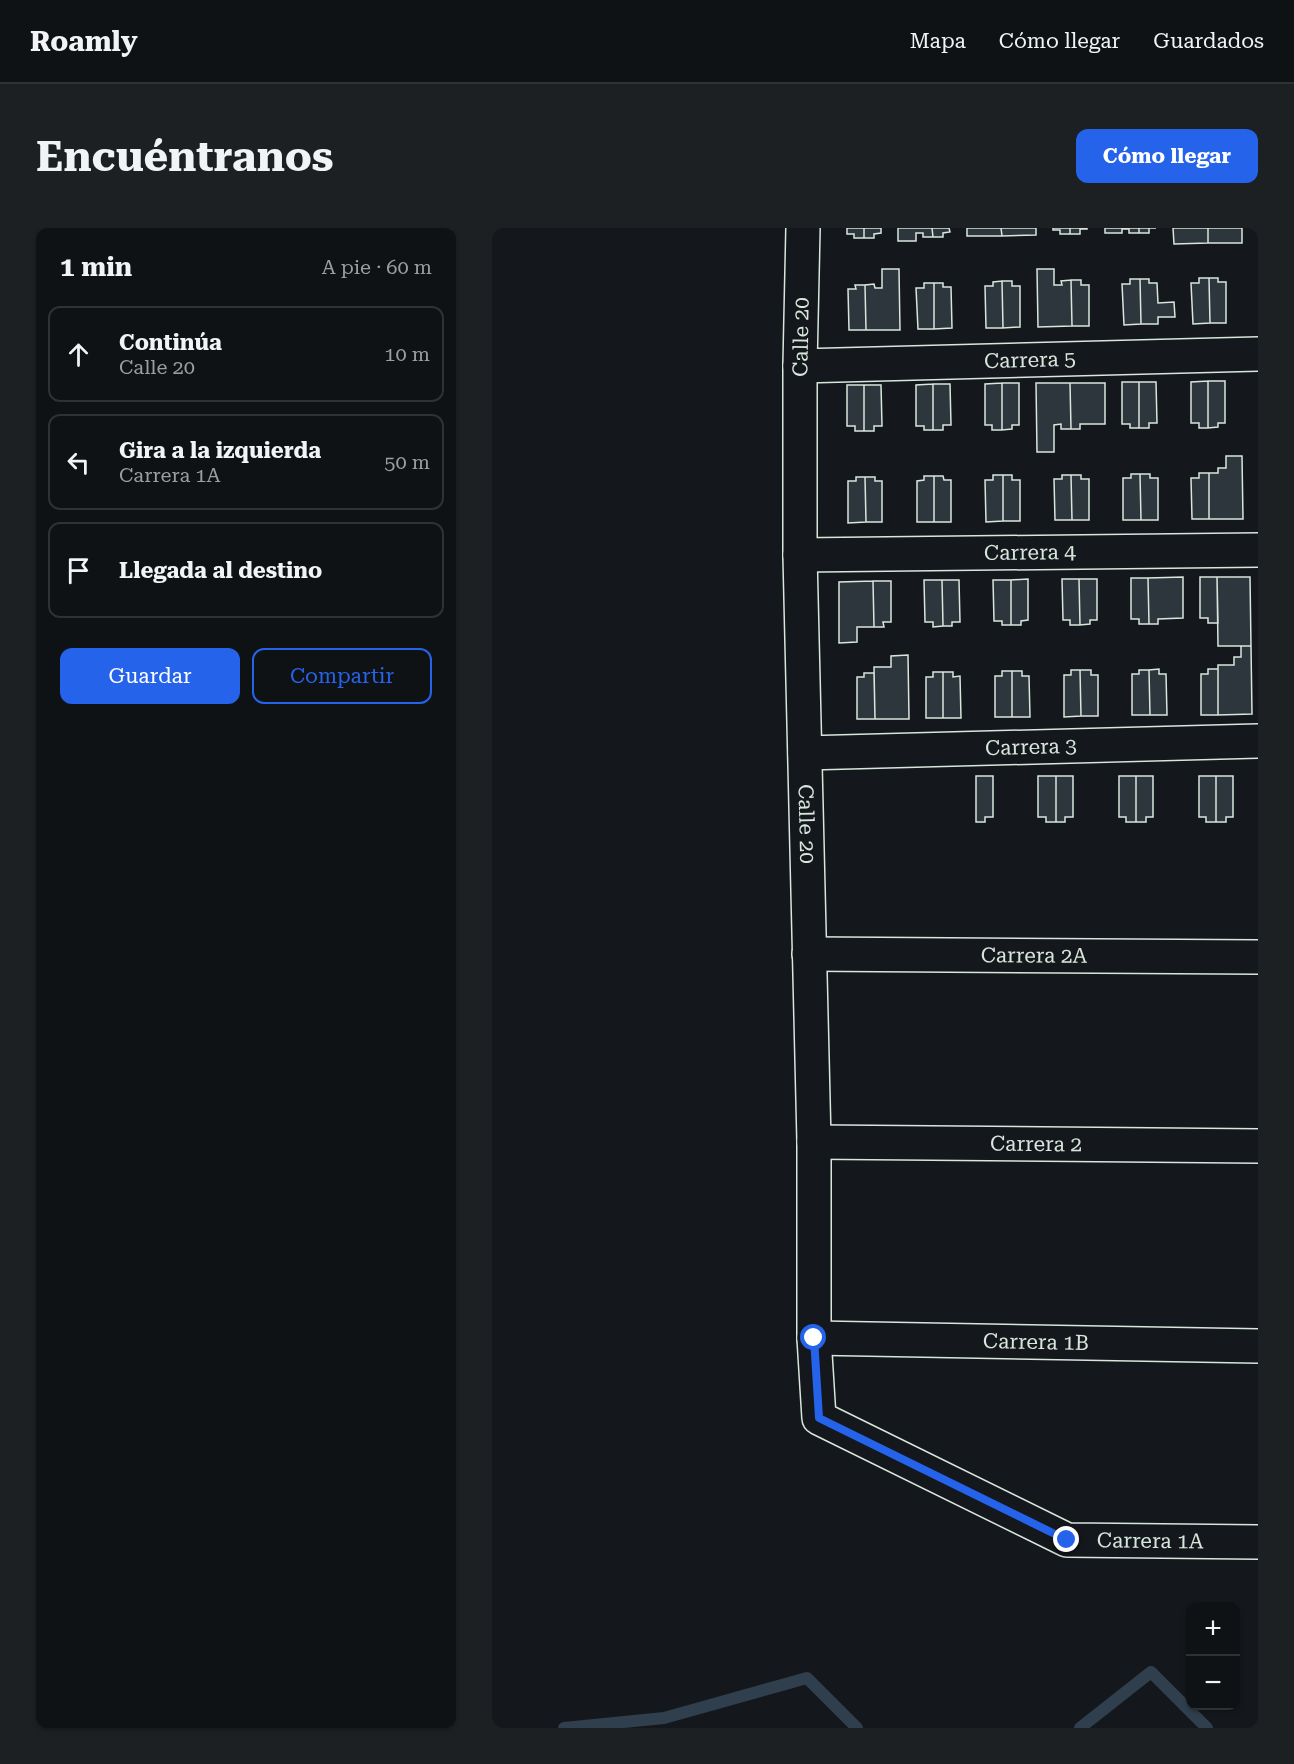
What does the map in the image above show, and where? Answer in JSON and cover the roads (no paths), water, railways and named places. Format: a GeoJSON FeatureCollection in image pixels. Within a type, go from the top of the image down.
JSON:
{"type":"FeatureCollection","features":[{"type":"Feature","properties":{"kind":"street","name":"Calle 20"},"geometry":{"type":"LineString","coordinates":[[803,228],[800,555],[814,1142],[814,1338],[819,1418]]}},
{"type":"Feature","properties":{"kind":"street","name":"Carrera 5"},"geometry":{"type":"LineString","coordinates":[[800,366],[1258,354]]}},
{"type":"Feature","properties":{"kind":"street","name":"Carrera 4"},"geometry":{"type":"LineString","coordinates":[[800,555],[1258,550]]}},
{"type":"Feature","properties":{"kind":"street","name":"Carrera 3"},"geometry":{"type":"LineString","coordinates":[[806,753],[1258,741]]}},
{"type":"Feature","properties":{"kind":"street","name":"Carrera 2A"},"geometry":{"type":"LineString","coordinates":[[808,954],[1258,957]]}},
{"type":"Feature","properties":{"kind":"street","name":"Carrera 2"},"geometry":{"type":"LineString","coordinates":[[814,1142],[1258,1146]]}},
{"type":"Feature","properties":{"kind":"street","name":"Carrera 1B"},"geometry":{"type":"LineString","coordinates":[[814,1338],[1258,1346]]}},
{"type":"Feature","properties":{"kind":"street","name":"Carrera 1A"},"geometry":{"type":"LineString","coordinates":[[819,1418],[1067,1540],[1258,1542]]}},
{"type":"Feature","properties":{"kind":"waterway"},"geometry":{"type":"LineString","coordinates":[[1080,1728],[1151,1672],[1207,1728]]}},
{"type":"Feature","properties":{"kind":"waterway"},"geometry":{"type":"LineString","coordinates":[[564,1728],[664,1718],[807,1678],[857,1728]]}}]}
